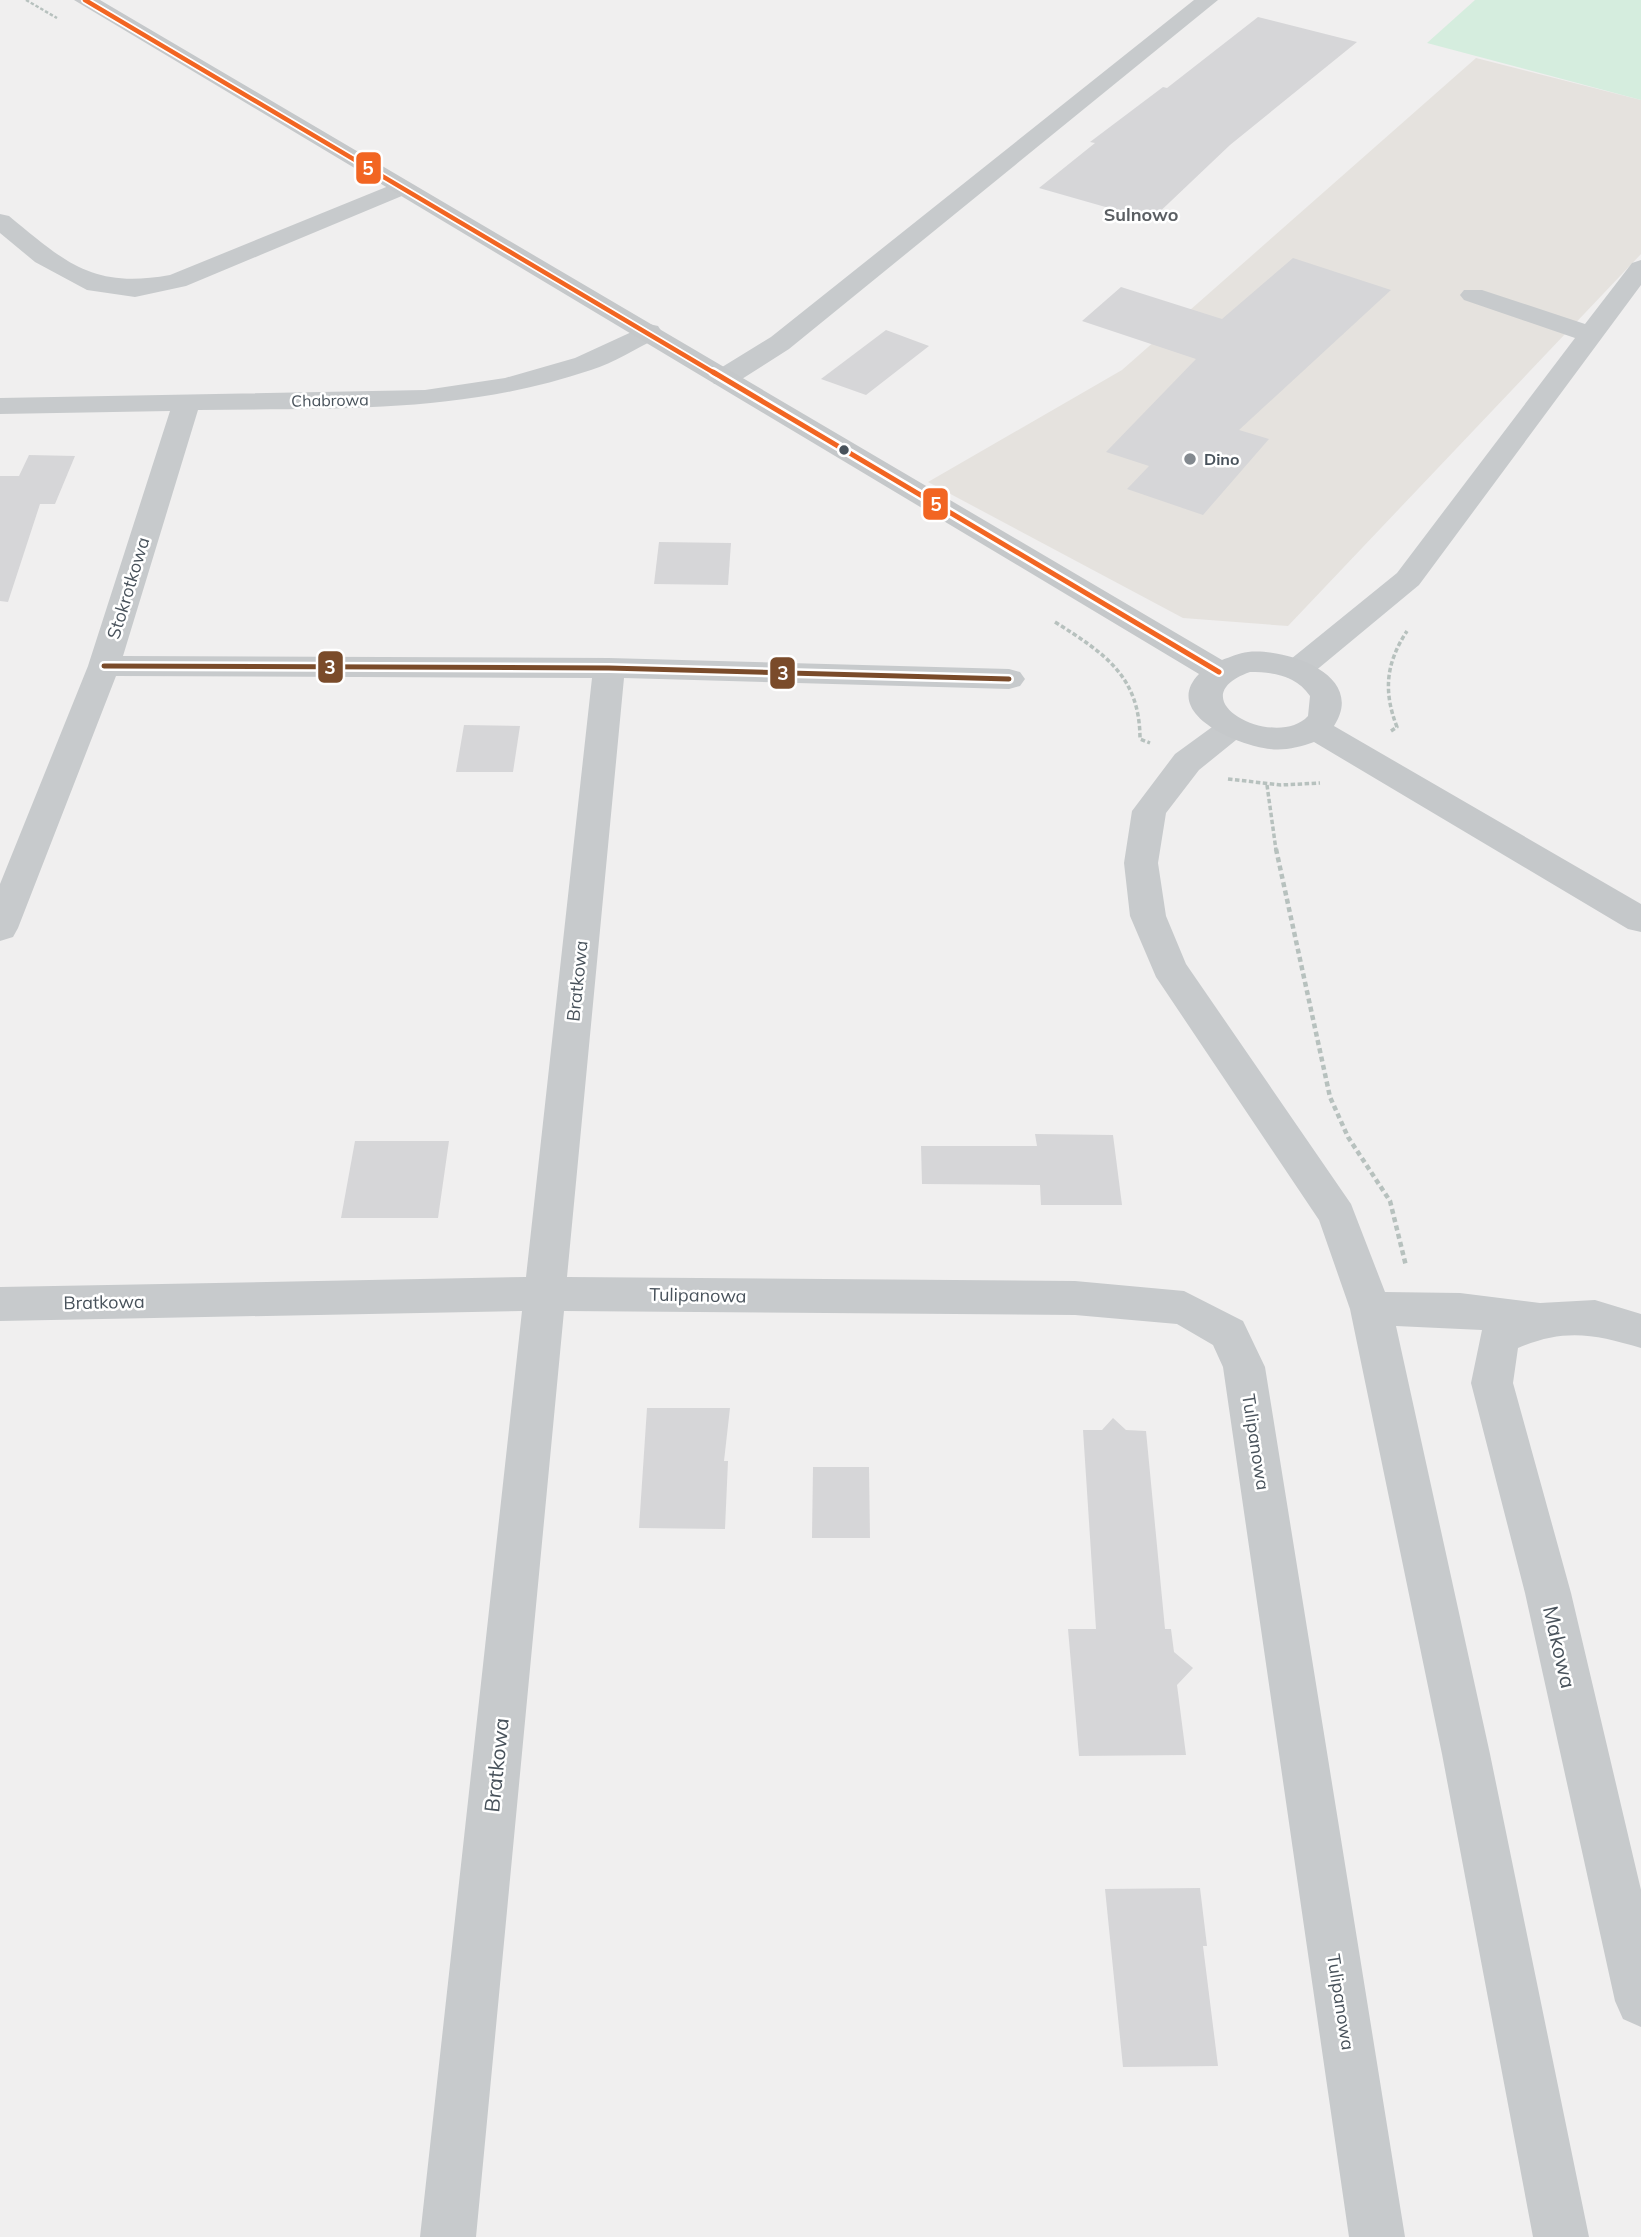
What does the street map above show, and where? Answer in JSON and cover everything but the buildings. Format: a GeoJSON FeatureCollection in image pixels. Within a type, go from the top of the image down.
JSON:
{"type":"FeatureCollection","features":[{"type":"Feature","properties":{"kind":"main road"},"geometry":{"type":"LineString","coordinates":[[85,0],[1219,672]]}},
{"type":"Feature","properties":{"kind":"main road"},"geometry":{"type":"LineString","coordinates":[[1247,662],[1281,664],[1297,670],[1314,679],[1325,692],[1329,706],[1325,718],[1315,730],[1284,740],[1247,736],[1216,719],[1207,706],[1205,694],[1209,682],[1219,672],[1247,662]]}},
{"type":"Feature","properties":{"kind":"main road"},"geometry":{"type":"LineString","coordinates":[[1315,730],[1641,920]]}},
{"type":"Feature","properties":{"kind":"street"},"geometry":{"type":"LineString","coordinates":[[724,378],[780,344],[1207,0]]}},
{"type":"Feature","properties":{"kind":"street"},"geometry":{"type":"LineString","coordinates":[[0,221],[44,257],[96,285],[135,289],[177,281],[401,188]]}},
{"type":"Feature","properties":{"kind":"street"},"geometry":{"type":"LineString","coordinates":[[1297,670],[1408,579],[1641,268]]}},
{"type":"Feature","properties":{"kind":"street"},"geometry":{"type":"LineString","coordinates":[[1473,295],[1591,335]]}},
{"type":"Feature","properties":{"kind":"street","name":"Chabrowa"},"geometry":{"type":"LineString","coordinates":[[0,406],[425,398],[507,386],[584,364],[649,332]]}},
{"type":"Feature","properties":{"kind":"street","name":"Stokrotkowa"},"geometry":{"type":"LineString","coordinates":[[0,928],[104,666],[187,402]]}},
{"type":"Feature","properties":{"kind":"street"},"geometry":{"type":"LineString","coordinates":[[104,666],[609,668],[1009,679]]}},
{"type":"Feature","properties":{"kind":"street","name":"Bratkowa"},"geometry":{"type":"LineString","coordinates":[[448,2237],[609,668]]}},
{"type":"Feature","properties":{"kind":"street"},"geometry":{"type":"LineString","coordinates":[[1230,729],[1187,762],[1149,811],[1142,863],[1148,916],[1169,968],[1337,1215],[1371,1309],[1466,1754],[1562,2237]]}},
{"type":"Feature","properties":{"kind":"street","name":"Bratkowa"},"geometry":{"type":"LineString","coordinates":[[0,1304],[545,1294]]}},
{"type":"Feature","properties":{"kind":"street","name":"Tulipanowa"},"geometry":{"type":"LineString","coordinates":[[545,1294],[1075,1298],[1184,1308],[1228,1333],[1244,1367],[1377,2237]]}},
{"type":"Feature","properties":{"kind":"street"},"geometry":{"type":"LineString","coordinates":[[1371,1309],[1416,1308],[1540,1320],[1595,1317],[1641,1331]]}},
{"type":"Feature","properties":{"kind":"street","name":"Makowa"},"geometry":{"type":"LineString","coordinates":[[1540,1320],[1499,1338],[1492,1383],[1548,1593],[1641,2001]]}},
{"type":"Feature","properties":{"kind":"path"},"geometry":{"type":"LineString","coordinates":[[1048,618],[1100,650],[1118,669],[1133,692],[1142,718],[1140,739],[1151,743]]}},
{"type":"Feature","properties":{"kind":"path"},"geometry":{"type":"LineString","coordinates":[[1217,777],[1267,785],[1320,783]]}},
{"type":"Feature","properties":{"kind":"path"},"geometry":{"type":"LineString","coordinates":[[1267,785],[1270,823],[1329,1097],[1348,1138],[1390,1201],[1416,1308]]}},
{"type":"Feature","properties":{"kind":"shaded area"},"geometry":{"type":"Polygon","coordinates":[[[1476,58],[1641,100],[1641,254],[1288,626],[1183,618],[928,482],[1122,370],[1476,58]]]}},
{"type":"Feature","properties":{"kind":"green space"},"geometry":{"type":"Polygon","coordinates":[[[1475,0],[1641,0],[1641,100],[1427,43],[1475,0]]]}},
{"type":"Feature","properties":{"kind":"transit line","name":"5"},"geometry":{"type":"LineString","coordinates":[[85,0],[1219,672]]}},
{"type":"Feature","properties":{"kind":"transit line","name":"3"},"geometry":{"type":"LineString","coordinates":[[104,666],[609,668],[1009,679]]}},
{"type":"Feature","properties":{"kind":"place","name":"Dino"},"geometry":{"type":"Point","coordinates":[1190,459]}},
{"type":"Feature","properties":{"kind":"district","name":"Sulnowo"},"geometry":{"type":"Point","coordinates":[1141,214]}}]}
